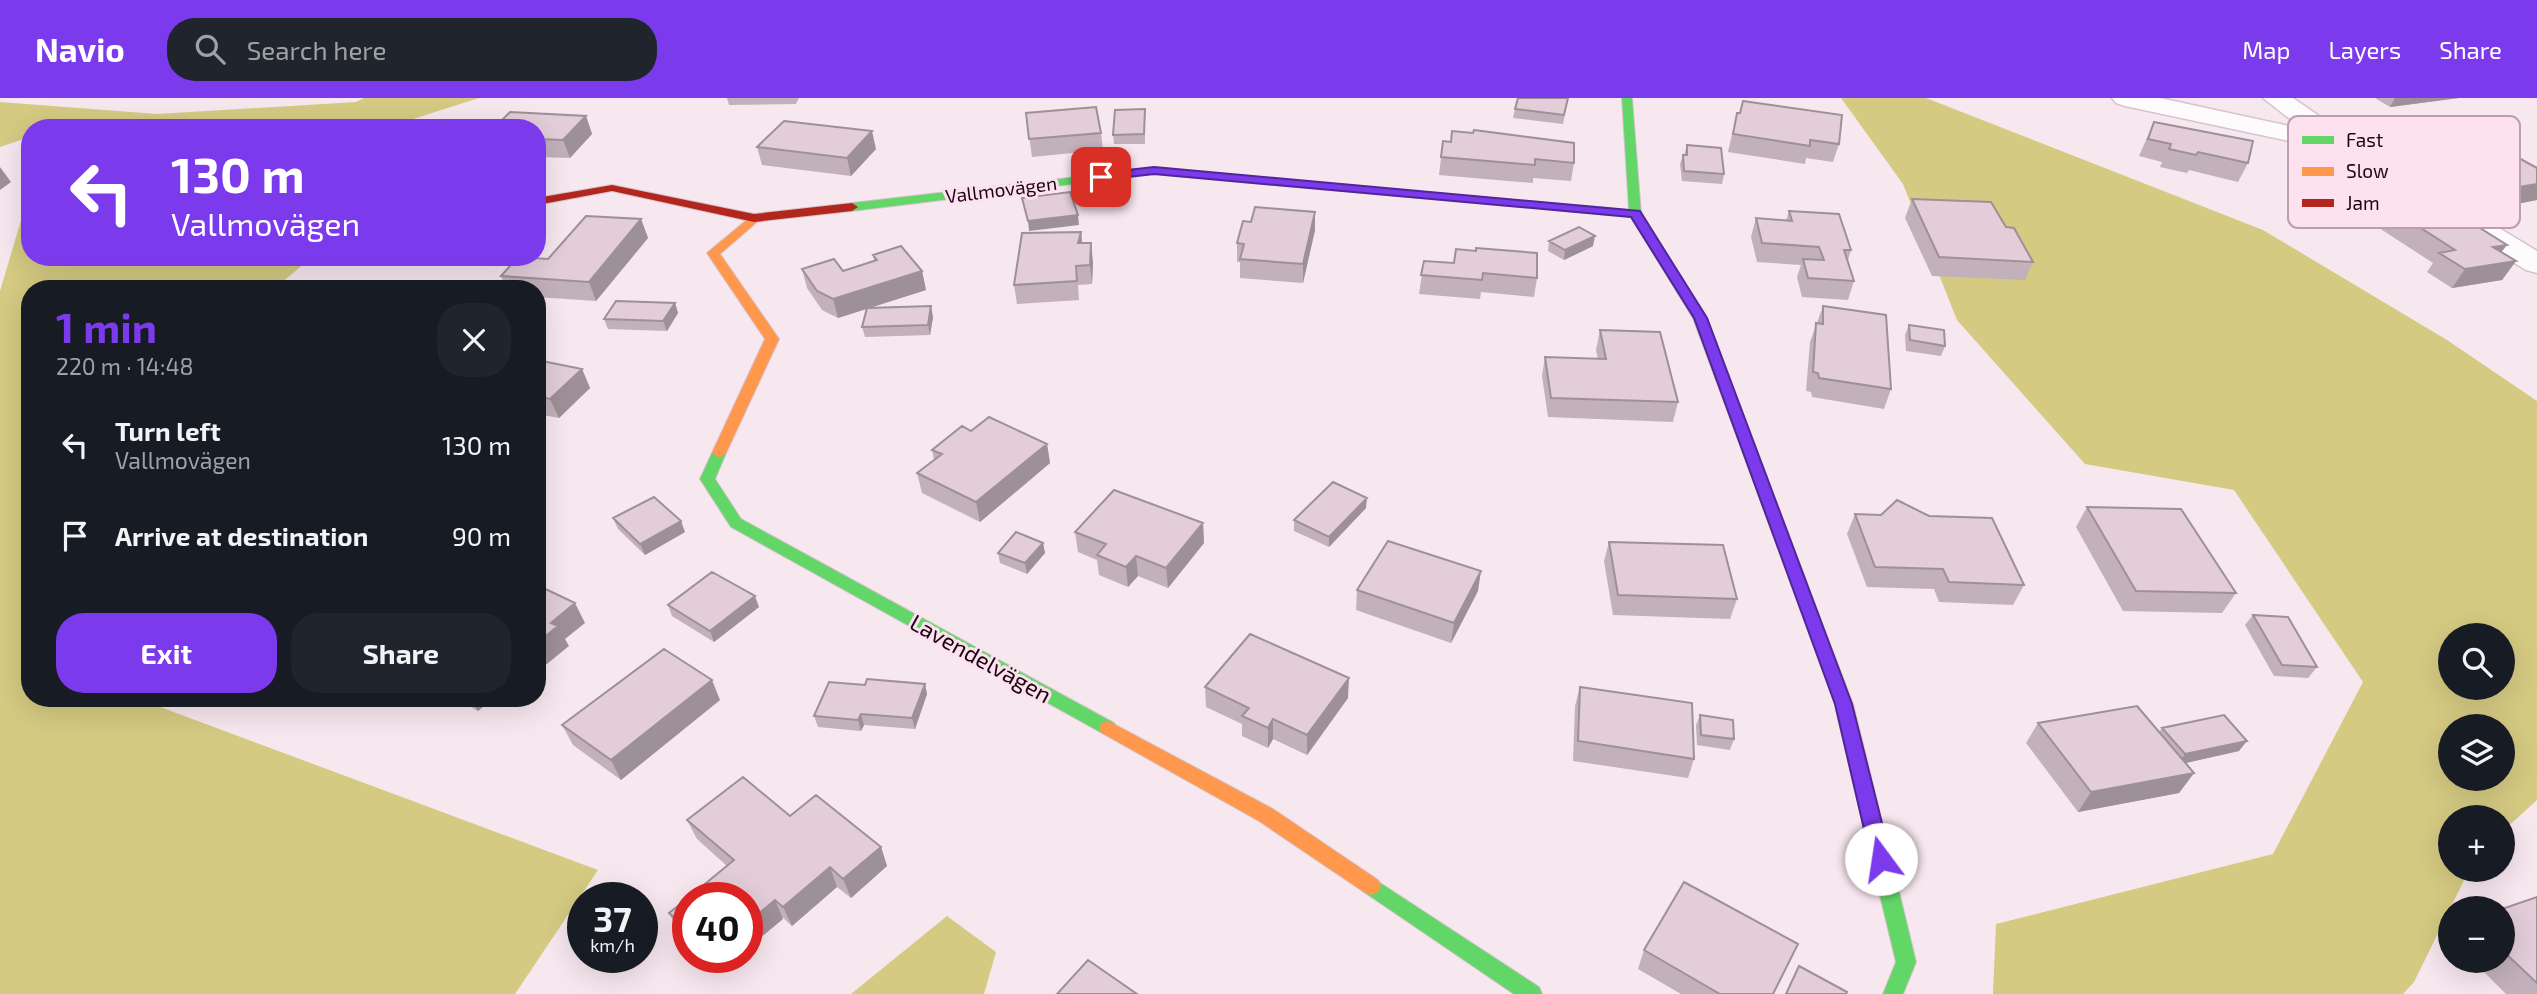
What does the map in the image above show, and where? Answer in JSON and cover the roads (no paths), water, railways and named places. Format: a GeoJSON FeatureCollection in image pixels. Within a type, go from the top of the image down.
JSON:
{"type":"FeatureCollection","features":[{"type":"Feature","properties":{"kind":"street"},"geometry":{"type":"LineString","coordinates":[[1627,98],[1635,214],[1700,318],[1843,704],[1906,962],[1893,994]]}},
{"type":"Feature","properties":{"kind":"street"},"geometry":{"type":"LineString","coordinates":[[2125,98],[2288,134]]}},
{"type":"Feature","properties":{"kind":"street"},"geometry":{"type":"LineString","coordinates":[[2276,98],[2302,116]]}},
{"type":"Feature","properties":{"kind":"street","name":"Vallmovägen"},"geometry":{"type":"LineString","coordinates":[[546,200],[612,188],[754,218],[1154,171],[1635,214]]}},
{"type":"Feature","properties":{"kind":"street","name":"Lavendelvägen"},"geometry":{"type":"LineString","coordinates":[[754,218],[713,253],[772,339],[707,480],[736,523],[1266,815],[1532,994]]}},
{"type":"Feature","properties":{"kind":"street"},"geometry":{"type":"LineString","coordinates":[[2478,228],[2537,264]]}}]}
